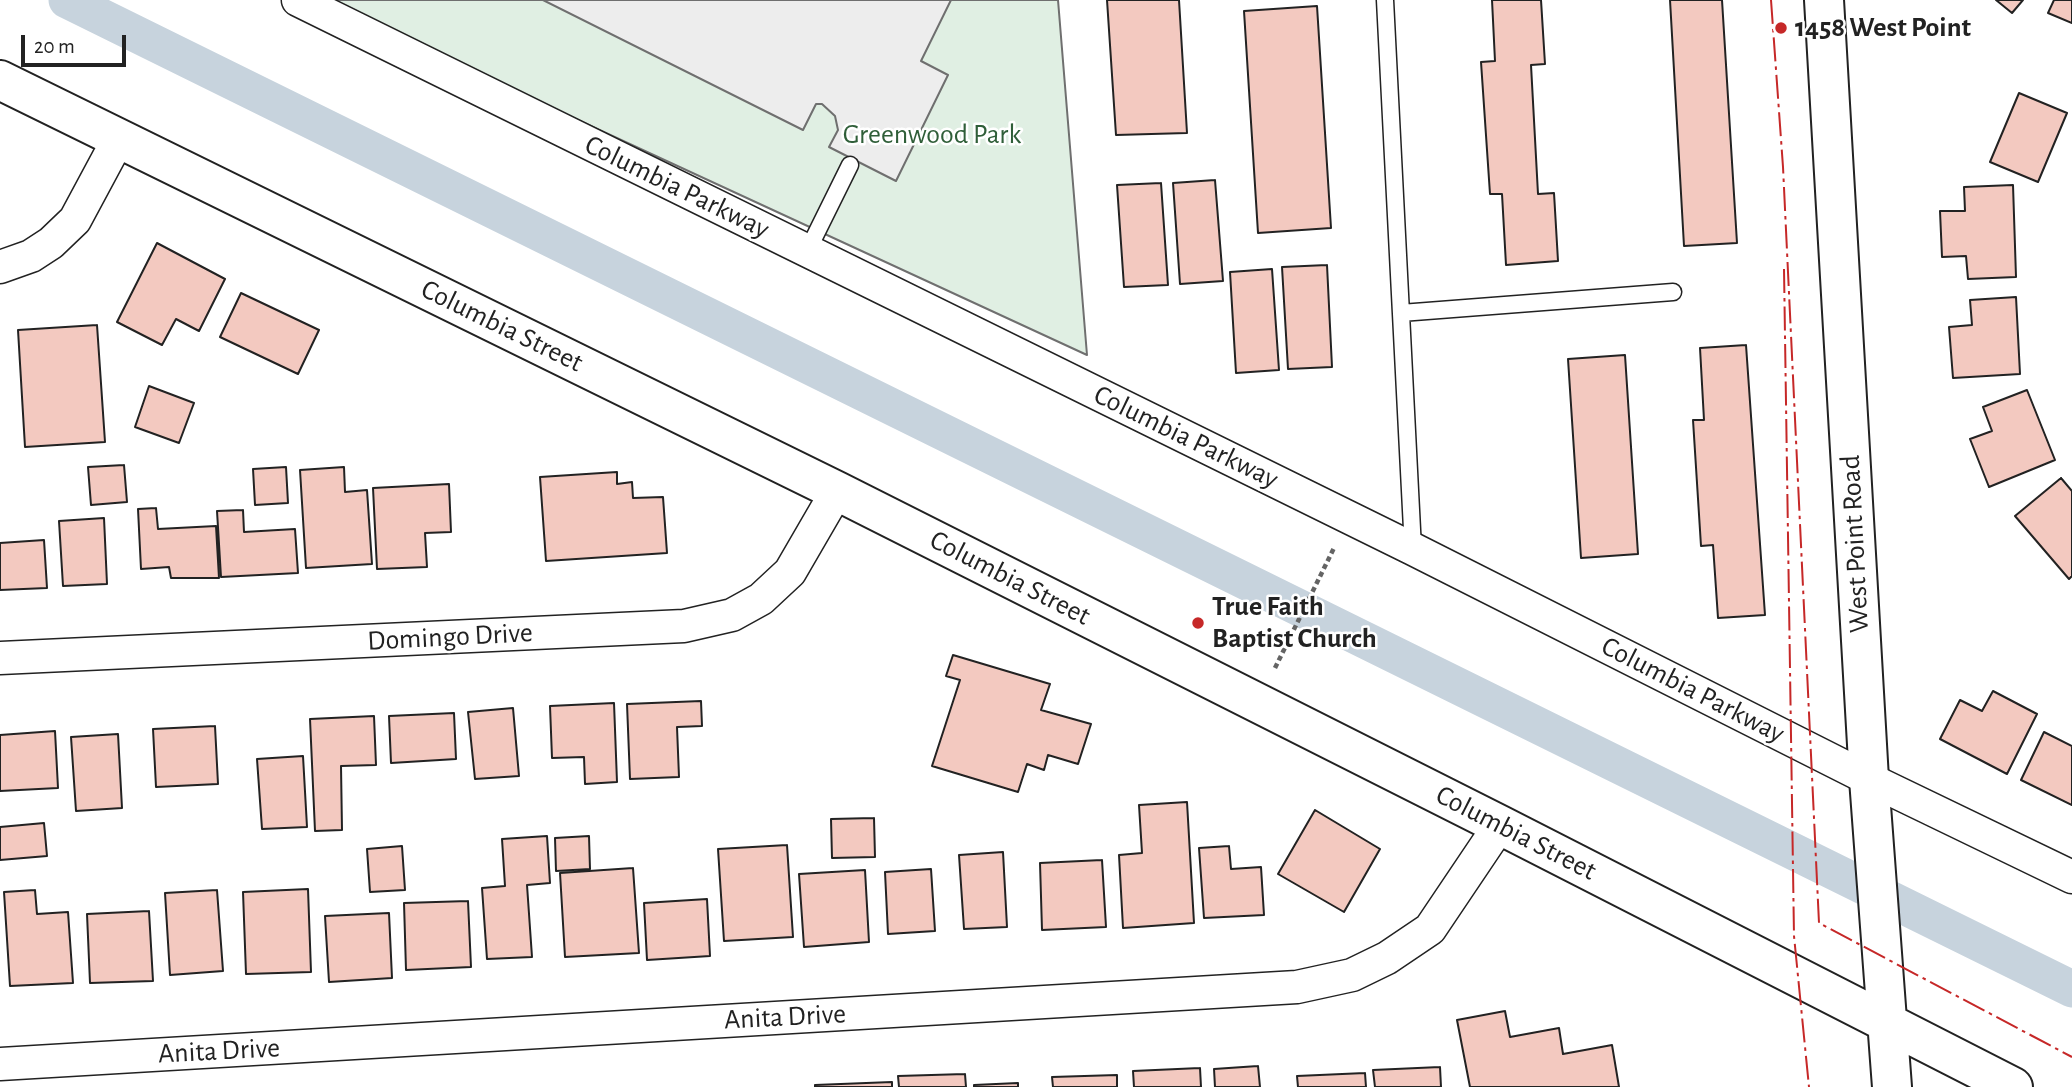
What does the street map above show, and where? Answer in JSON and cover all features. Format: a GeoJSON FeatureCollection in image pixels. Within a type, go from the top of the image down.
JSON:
{"type":"FeatureCollection","features":[{"type":"Feature","properties":{"kind":"street","name":"Columbia Parkway"},"geometry":{"type":"LineString","coordinates":[[298,0],[1413,549],[1869,779],[2072,877]]}},
{"type":"Feature","properties":{"kind":"street","name":"West Point Road"},"geometry":{"type":"LineString","coordinates":[[1824,0],[1869,779],[1892,1087]]}},
{"type":"Feature","properties":{"kind":"street","name":"Columbia Street"},"geometry":{"type":"LineString","coordinates":[[0,80],[837,491],[2013,1087]]}},
{"type":"Feature","properties":{"kind":"street"},"geometry":{"type":"LineString","coordinates":[[0,267],[31,256],[51,243],[75,220],[119,138]]}},
{"type":"Feature","properties":{"kind":"street","name":"Domingo Drive"},"geometry":{"type":"LineString","coordinates":[[0,658],[684,626],[733,615],[761,599],[790,572],[837,491]]}},
{"type":"Feature","properties":{"kind":"street","name":"Anita Drive"},"geometry":{"type":"LineString","coordinates":[[0,1064],[1297,987],[1352,975],[1387,958],[1430,929],[1500,825]]}},
{"type":"Feature","properties":{"kind":"lane"},"geometry":{"type":"LineString","coordinates":[[1385,0],[1413,549]]}},
{"type":"Feature","properties":{"kind":"lane"},"geometry":{"type":"LineString","coordinates":[[807,252],[850,165]]}},
{"type":"Feature","properties":{"kind":"lane"},"geometry":{"type":"LineString","coordinates":[[1401,313],[1673,292]]}},
{"type":"Feature","properties":{"kind":"path"},"geometry":{"type":"LineString","coordinates":[[1275,668],[1330,556]]}},
{"type":"Feature","properties":{"kind":"green space","name":"Greenwood Park"},"geometry":{"type":"Polygon","coordinates":[[[318,0],[1058,0],[1087,355],[318,0]]]}},
{"type":"Feature","properties":{"kind":"shaded area"},"geometry":{"type":"Polygon","coordinates":[[[543,0],[951,0],[921,61],[948,75],[896,181],[829,147],[838,130],[835,116],[822,104],[816,104],[803,130],[543,0]]]}},
{"type":"Feature","properties":{"kind":"building"},"geometry":{"type":"Polygon","coordinates":[[[1107,0],[1179,0],[1187,133],[1116,135],[1107,0]]]}},
{"type":"Feature","properties":{"kind":"building"},"geometry":{"type":"Polygon","coordinates":[[[1492,0],[1541,0],[1545,64],[1531,65],[1538,194],[1554,193],[1558,261],[1506,265],[1502,194],[1490,194],[1481,62],[1495,61],[1492,0]]]}},
{"type":"Feature","properties":{"kind":"building"},"geometry":{"type":"Polygon","coordinates":[[[1670,0],[1722,0],[1737,243],[1684,246],[1670,0]]]}},
{"type":"Feature","properties":{"kind":"building"},"geometry":{"type":"Polygon","coordinates":[[[1996,0],[2023,0],[2012,13],[1996,0]]]}},
{"type":"Feature","properties":{"kind":"building"},"geometry":{"type":"Polygon","coordinates":[[[2054,0],[2072,0],[2072,23],[2048,13],[2054,0]]]}},
{"type":"Feature","properties":{"kind":"building"},"geometry":{"type":"Polygon","coordinates":[[[1317,6],[1331,228],[1258,233],[1244,11],[1317,6]]]}},
{"type":"Feature","properties":{"kind":"building"},"geometry":{"type":"Polygon","coordinates":[[[2019,93],[2067,113],[2038,182],[1990,162],[2019,93]]]}},
{"type":"Feature","properties":{"kind":"building"},"geometry":{"type":"Polygon","coordinates":[[[1215,180],[1223,281],[1180,284],[1173,183],[1215,180]]]}},
{"type":"Feature","properties":{"kind":"building"},"geometry":{"type":"Polygon","coordinates":[[[1161,183],[1168,285],[1124,287],[1117,185],[1161,183]]]}},
{"type":"Feature","properties":{"kind":"building"},"geometry":{"type":"Polygon","coordinates":[[[2013,185],[2016,277],[1968,279],[1966,256],[1942,257],[1940,211],[1965,211],[1964,187],[2013,185]]]}},
{"type":"Feature","properties":{"kind":"building"},"geometry":{"type":"Polygon","coordinates":[[[157,243],[225,279],[199,331],[176,319],[162,345],[117,322],[157,243]]]}},
{"type":"Feature","properties":{"kind":"building"},"geometry":{"type":"Polygon","coordinates":[[[1327,265],[1332,367],[1288,369],[1282,267],[1327,265]]]}},
{"type":"Feature","properties":{"kind":"building"},"geometry":{"type":"Polygon","coordinates":[[[1272,269],[1279,370],[1236,373],[1230,272],[1272,269]]]}},
{"type":"Feature","properties":{"kind":"building"},"geometry":{"type":"Polygon","coordinates":[[[241,293],[319,330],[298,374],[220,337],[241,293]]]}},
{"type":"Feature","properties":{"kind":"building"},"geometry":{"type":"Polygon","coordinates":[[[2016,297],[2020,374],[1953,378],[1949,327],[1972,325],[1970,300],[2016,297]]]}},
{"type":"Feature","properties":{"kind":"building"},"geometry":{"type":"Polygon","coordinates":[[[97,325],[105,442],[25,447],[18,330],[97,325]]]}},
{"type":"Feature","properties":{"kind":"building"},"geometry":{"type":"Polygon","coordinates":[[[1746,345],[1765,615],[1718,618],[1713,545],[1701,546],[1693,420],[1704,420],[1700,348],[1746,345]]]}},
{"type":"Feature","properties":{"kind":"building"},"geometry":{"type":"Polygon","coordinates":[[[1625,355],[1638,554],[1581,558],[1568,359],[1625,355]]]}},
{"type":"Feature","properties":{"kind":"building"},"geometry":{"type":"Polygon","coordinates":[[[149,386],[194,403],[179,443],[135,427],[149,386]]]}},
{"type":"Feature","properties":{"kind":"building"},"geometry":{"type":"Polygon","coordinates":[[[2027,390],[2055,460],[1989,487],[1970,439],[1992,431],[1983,407],[2027,390]]]}},
{"type":"Feature","properties":{"kind":"building"},"geometry":{"type":"Polygon","coordinates":[[[124,465],[127,502],[91,505],[88,467],[124,465]]]}},
{"type":"Feature","properties":{"kind":"building"},"geometry":{"type":"Polygon","coordinates":[[[286,467],[288,503],[255,505],[253,469],[286,467]]]}},
{"type":"Feature","properties":{"kind":"building"},"geometry":{"type":"Polygon","coordinates":[[[344,467],[345,492],[367,490],[372,564],[306,568],[300,470],[344,467]]]}},
{"type":"Feature","properties":{"kind":"building"},"geometry":{"type":"Polygon","coordinates":[[[617,472],[617,484],[632,482],[633,498],[663,497],[667,553],[546,561],[540,477],[617,472]]]}},
{"type":"Feature","properties":{"kind":"building"},"geometry":{"type":"Polygon","coordinates":[[[2061,478],[2072,491],[2072,576],[2069,579],[2015,516],[2061,478]]]}},
{"type":"Feature","properties":{"kind":"building"},"geometry":{"type":"Polygon","coordinates":[[[449,484],[451,532],[425,533],[427,567],[377,569],[373,488],[449,484]]]}},
{"type":"Feature","properties":{"kind":"building"},"geometry":{"type":"Polygon","coordinates":[[[156,508],[158,529],[216,526],[219,578],[171,578],[169,567],[141,569],[138,509],[156,508]]]}},
{"type":"Feature","properties":{"kind":"building"},"geometry":{"type":"Polygon","coordinates":[[[243,510],[244,532],[295,529],[298,573],[221,577],[217,511],[243,510]]]}},
{"type":"Feature","properties":{"kind":"building"},"geometry":{"type":"Polygon","coordinates":[[[104,518],[107,584],[63,586],[59,521],[104,518]]]}},
{"type":"Feature","properties":{"kind":"building"},"geometry":{"type":"Polygon","coordinates":[[[44,540],[47,588],[0,590],[0,543],[44,540]]]}},
{"type":"Feature","properties":{"kind":"building"},"geometry":{"type":"Polygon","coordinates":[[[953,655],[1050,684],[1041,710],[1091,724],[1078,764],[1048,755],[1044,770],[1027,764],[1018,792],[932,766],[960,680],[946,676],[953,655]]]}},
{"type":"Feature","properties":{"kind":"building"},"geometry":{"type":"Polygon","coordinates":[[[1993,691],[2037,714],[2007,774],[1940,739],[1960,700],[1982,711],[1993,691]]]}},
{"type":"Feature","properties":{"kind":"building"},"geometry":{"type":"Polygon","coordinates":[[[701,701],[702,726],[677,727],[679,777],[630,779],[627,704],[701,701]]]}},
{"type":"Feature","properties":{"kind":"building"},"geometry":{"type":"Polygon","coordinates":[[[614,703],[617,782],[585,784],[584,757],[552,758],[550,706],[614,703]]]}},
{"type":"Feature","properties":{"kind":"building"},"geometry":{"type":"Polygon","coordinates":[[[513,708],[519,776],[475,779],[468,712],[513,708]]]}},
{"type":"Feature","properties":{"kind":"building"},"geometry":{"type":"Polygon","coordinates":[[[454,713],[456,759],[391,763],[389,716],[454,713]]]}},
{"type":"Feature","properties":{"kind":"building"},"geometry":{"type":"Polygon","coordinates":[[[374,716],[376,765],[341,766],[342,830],[315,831],[310,719],[374,716]]]}},
{"type":"Feature","properties":{"kind":"building"},"geometry":{"type":"Polygon","coordinates":[[[215,726],[218,784],[156,787],[153,729],[215,726]]]}},
{"type":"Feature","properties":{"kind":"building"},"geometry":{"type":"Polygon","coordinates":[[[55,731],[58,788],[0,791],[0,735],[55,731]]]}},
{"type":"Feature","properties":{"kind":"building"},"geometry":{"type":"Polygon","coordinates":[[[2044,732],[2072,746],[2072,805],[2021,780],[2044,732]]]}},
{"type":"Feature","properties":{"kind":"building"},"geometry":{"type":"Polygon","coordinates":[[[118,734],[122,808],[76,811],[71,737],[118,734]]]}},
{"type":"Feature","properties":{"kind":"building"},"geometry":{"type":"Polygon","coordinates":[[[303,756],[307,827],[262,829],[257,759],[303,756]]]}},
{"type":"Feature","properties":{"kind":"building"},"geometry":{"type":"Polygon","coordinates":[[[1187,802],[1194,923],[1123,928],[1119,855],[1142,853],[1139,805],[1187,802]]]}},
{"type":"Feature","properties":{"kind":"building"},"geometry":{"type":"Polygon","coordinates":[[[1315,810],[1380,849],[1344,912],[1278,874],[1315,810]]]}},
{"type":"Feature","properties":{"kind":"building"},"geometry":{"type":"Polygon","coordinates":[[[874,818],[875,857],[832,858],[831,819],[874,818]]]}},
{"type":"Feature","properties":{"kind":"building"},"geometry":{"type":"Polygon","coordinates":[[[44,823],[47,856],[0,860],[0,827],[44,823]]]}},
{"type":"Feature","properties":{"kind":"building"},"geometry":{"type":"Polygon","coordinates":[[[547,836],[550,883],[527,885],[532,957],[487,959],[482,888],[505,886],[502,839],[547,836]]]}},
{"type":"Feature","properties":{"kind":"building"},"geometry":{"type":"Polygon","coordinates":[[[589,836],[590,869],[556,871],[555,838],[589,836]]]}},
{"type":"Feature","properties":{"kind":"building"},"geometry":{"type":"Polygon","coordinates":[[[787,845],[793,937],[724,941],[718,849],[787,845]]]}},
{"type":"Feature","properties":{"kind":"building"},"geometry":{"type":"Polygon","coordinates":[[[402,846],[405,890],[370,892],[367,849],[402,846]]]}},
{"type":"Feature","properties":{"kind":"building"},"geometry":{"type":"Polygon","coordinates":[[[1229,846],[1231,869],[1261,867],[1264,915],[1204,918],[1199,848],[1229,846]]]}},
{"type":"Feature","properties":{"kind":"building"},"geometry":{"type":"Polygon","coordinates":[[[1003,852],[1007,927],[964,929],[959,855],[1003,852]]]}},
{"type":"Feature","properties":{"kind":"building"},"geometry":{"type":"Polygon","coordinates":[[[1102,860],[1106,927],[1042,930],[1040,863],[1102,860]]]}},
{"type":"Feature","properties":{"kind":"building"},"geometry":{"type":"Polygon","coordinates":[[[633,868],[639,953],[565,957],[560,873],[633,868]]]}},
{"type":"Feature","properties":{"kind":"building"},"geometry":{"type":"Polygon","coordinates":[[[931,869],[935,931],[888,934],[885,872],[931,869]]]}},
{"type":"Feature","properties":{"kind":"building"},"geometry":{"type":"Polygon","coordinates":[[[865,870],[869,942],[804,947],[799,874],[865,870]]]}},
{"type":"Feature","properties":{"kind":"building"},"geometry":{"type":"Polygon","coordinates":[[[308,889],[311,972],[246,974],[243,892],[308,889]]]}},
{"type":"Feature","properties":{"kind":"building"},"geometry":{"type":"Polygon","coordinates":[[[35,890],[37,914],[68,912],[73,983],[10,986],[4,892],[35,890]]]}},
{"type":"Feature","properties":{"kind":"building"},"geometry":{"type":"Polygon","coordinates":[[[217,890],[223,971],[170,975],[165,893],[217,890]]]}},
{"type":"Feature","properties":{"kind":"building"},"geometry":{"type":"Polygon","coordinates":[[[707,899],[710,956],[647,960],[644,903],[707,899]]]}},
{"type":"Feature","properties":{"kind":"building"},"geometry":{"type":"Polygon","coordinates":[[[468,901],[471,967],[406,970],[404,903],[468,901]]]}},
{"type":"Feature","properties":{"kind":"building"},"geometry":{"type":"Polygon","coordinates":[[[149,911],[153,981],[90,983],[87,914],[149,911]]]}},
{"type":"Feature","properties":{"kind":"building"},"geometry":{"type":"Polygon","coordinates":[[[389,913],[392,978],[329,982],[325,916],[389,913]]]}},
{"type":"Feature","properties":{"kind":"building"},"geometry":{"type":"Polygon","coordinates":[[[1505,1011],[1510,1037],[1559,1028],[1563,1054],[1612,1045],[1619,1087],[1470,1087],[1457,1020],[1505,1011]]]}},
{"type":"Feature","properties":{"kind":"building"},"geometry":{"type":"Polygon","coordinates":[[[1258,1066],[1260,1087],[1215,1087],[1214,1069],[1258,1066]]]}},
{"type":"Feature","properties":{"kind":"building"},"geometry":{"type":"Polygon","coordinates":[[[1440,1067],[1441,1087],[1375,1087],[1373,1070],[1440,1067]]]}},
{"type":"Feature","properties":{"kind":"building"},"geometry":{"type":"Polygon","coordinates":[[[1200,1068],[1201,1087],[1134,1087],[1133,1071],[1200,1068]]]}},
{"type":"Feature","properties":{"kind":"building"},"geometry":{"type":"Polygon","coordinates":[[[1365,1073],[1366,1087],[1298,1087],[1297,1076],[1365,1073]]]}},
{"type":"Feature","properties":{"kind":"building"},"geometry":{"type":"Polygon","coordinates":[[[965,1074],[966,1087],[899,1087],[898,1076],[965,1074]]]}},
{"type":"Feature","properties":{"kind":"building"},"geometry":{"type":"Polygon","coordinates":[[[1117,1075],[1117,1087],[1053,1087],[1052,1077],[1117,1075]]]}},
{"type":"Feature","properties":{"kind":"building"},"geometry":{"type":"Polygon","coordinates":[[[892,1082],[892,1087],[815,1087],[815,1085],[892,1082]]]}},
{"type":"Feature","properties":{"kind":"building"},"geometry":{"type":"Polygon","coordinates":[[[1018,1083],[1018,1087],[974,1087],[974,1085],[1018,1083]]]}},
{"type":"Feature","properties":{"kind":"waterway"},"geometry":{"type":"LineString","coordinates":[[67,0],[2072,989]]}},
{"type":"Feature","properties":{"kind":"power"},"geometry":{"type":"LineString","coordinates":[[1771,0],[1783,167],[1819,923],[2072,1057]]}},
{"type":"Feature","properties":{"kind":"power"},"geometry":{"type":"LineString","coordinates":[[1784,269],[1794,936],[1809,1087]]}},
{"type":"Feature","properties":{"kind":"place","name":"1458 West Point"},"geometry":{"type":"Point","coordinates":[1781,28]}},
{"type":"Feature","properties":{"kind":"place","name":"True Faith Baptist Church"},"geometry":{"type":"Point","coordinates":[1198,623]}}]}
